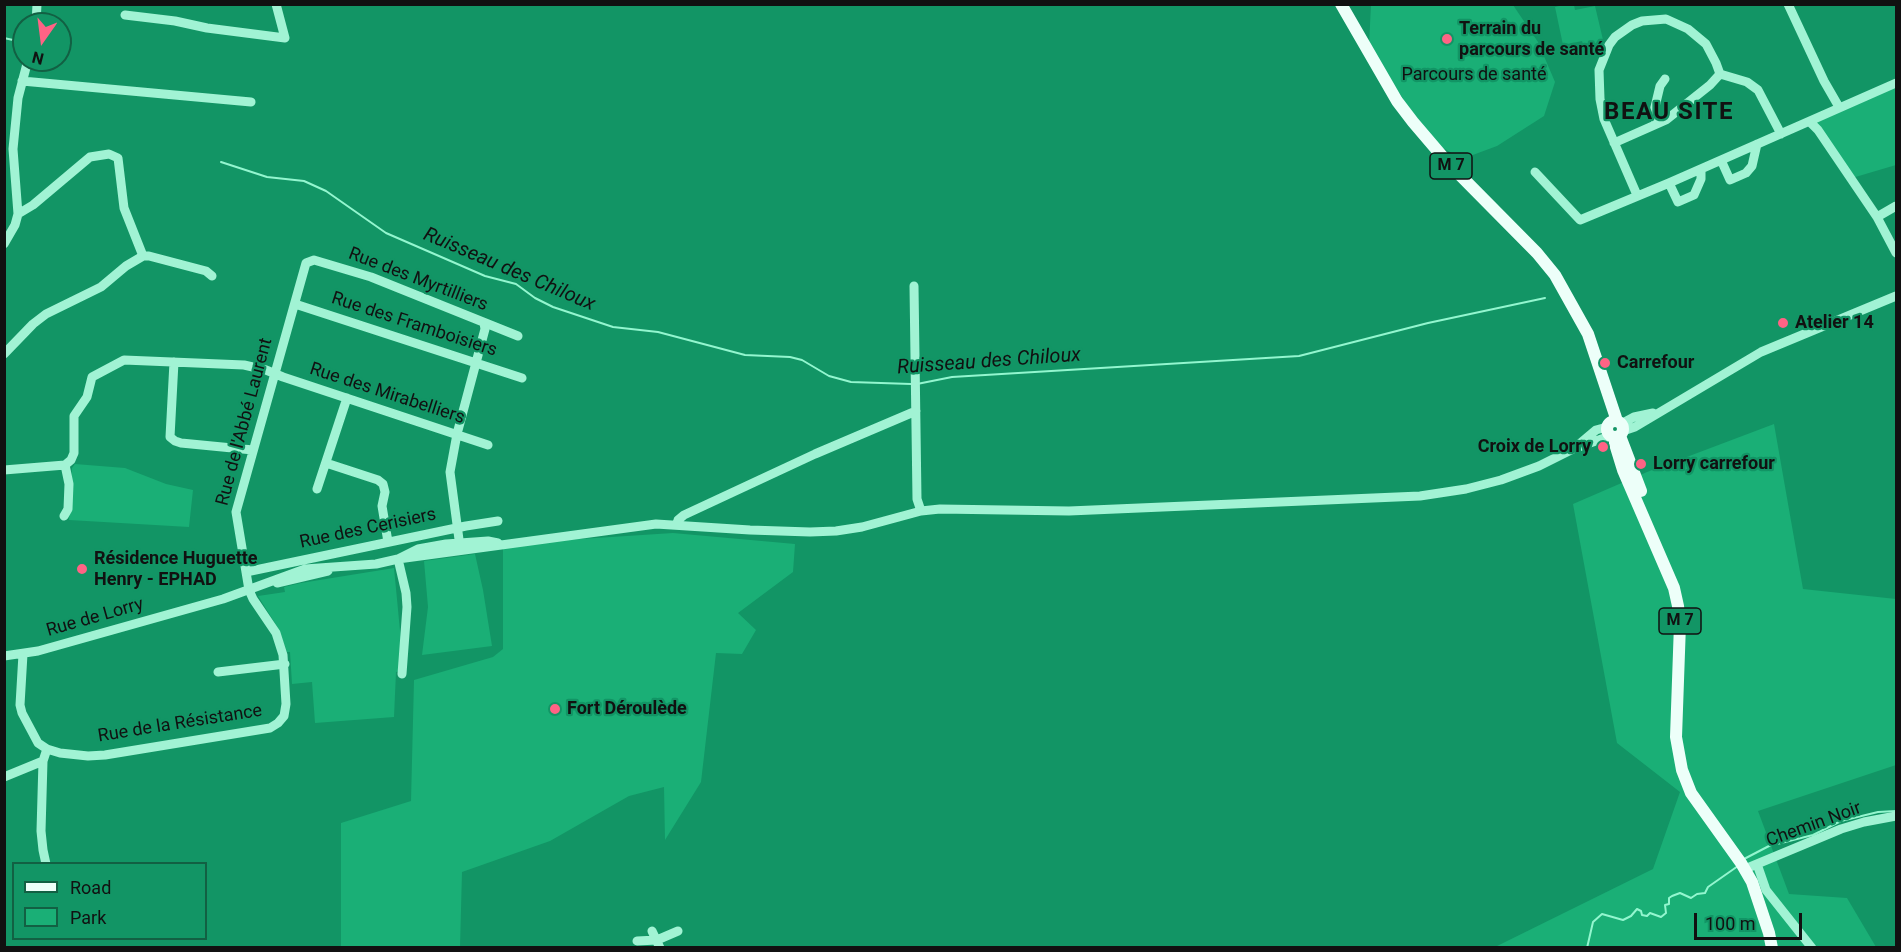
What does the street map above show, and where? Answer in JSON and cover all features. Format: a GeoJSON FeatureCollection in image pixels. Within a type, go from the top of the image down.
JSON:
{"type":"FeatureCollection","features":[{"type":"Feature","properties":{"kind":"main road","name":"M 7"},"geometry":{"type":"LineString","coordinates":[[1341,4],[1397,101],[1413,122],[1448,163],[1537,253],[1555,276],[1578,314],[1616,430],[1615,444],[1623,470],[1674,588],[1680,624],[1676,711],[1678,753],[1682,770],[1691,793],[1752,882],[1772,948]]}},
{"type":"Feature","properties":{"kind":"street"},"geometry":{"type":"LineString","coordinates":[[125,15],[285,38],[276,4]]}},
{"type":"Feature","properties":{"kind":"street"},"geometry":{"type":"LineString","coordinates":[[1788,4],[1824,81],[1839,107]]}},
{"type":"Feature","properties":{"kind":"street"},"geometry":{"type":"LineString","coordinates":[[1637,195],[1604,119],[1600,99],[1599,70],[1609,45],[1615,37],[1632,25],[1642,21],[1666,20],[1688,28],[1706,44],[1720,74]]}},
{"type":"Feature","properties":{"kind":"street"},"geometry":{"type":"LineString","coordinates":[[4,244],[15,225],[18,214],[13,149],[16,114],[25,72]]}},
{"type":"Feature","properties":{"kind":"street"},"geometry":{"type":"LineString","coordinates":[[1614,143],[1666,120],[1710,85],[1720,74]]}},
{"type":"Feature","properties":{"kind":"street"},"geometry":{"type":"LineString","coordinates":[[1720,74],[1747,82],[1758,90],[1781,134]]}},
{"type":"Feature","properties":{"kind":"street"},"geometry":{"type":"LineString","coordinates":[[1656,124],[1654,111],[1660,86],[1665,79]]}},
{"type":"Feature","properties":{"kind":"street"},"geometry":{"type":"LineString","coordinates":[[22,81],[251,102]]}},
{"type":"Feature","properties":{"kind":"street"},"geometry":{"type":"LineString","coordinates":[[1535,171],[1580,220],[1896,83]]}},
{"type":"Feature","properties":{"kind":"street"},"geometry":{"type":"LineString","coordinates":[[1810,122],[1818,130],[1877,217],[1896,253]]}},
{"type":"Feature","properties":{"kind":"street"},"geometry":{"type":"LineString","coordinates":[[1721,160],[1730,180],[1746,173],[1752,166],[1757,144]]}},
{"type":"Feature","properties":{"kind":"street"},"geometry":{"type":"LineString","coordinates":[[18,214],[33,205],[90,157],[109,154],[118,158],[124,208],[143,256]]}},
{"type":"Feature","properties":{"kind":"street"},"geometry":{"type":"LineString","coordinates":[[1669,183],[1678,202],[1694,195],[1701,179],[1701,169]]}},
{"type":"Feature","properties":{"kind":"street"},"geometry":{"type":"LineString","coordinates":[[1877,217],[1896,206]]}},
{"type":"Feature","properties":{"kind":"street"},"geometry":{"type":"LineString","coordinates":[[4,354],[46,314],[101,287],[126,266],[143,256],[207,271],[212,276]]}},
{"type":"Feature","properties":{"kind":"street","name":"Rue des Myrtilliers"},"geometry":{"type":"LineString","coordinates":[[306,263],[314,260],[371,277],[518,336]]}},
{"type":"Feature","properties":{"kind":"street","name":"Rue de l'Abbé Laurent"},"geometry":{"type":"LineString","coordinates":[[249,590],[236,512],[306,263]]}},
{"type":"Feature","properties":{"kind":"street"},"geometry":{"type":"LineString","coordinates":[[914,286],[917,499],[921,511]]}},
{"type":"Feature","properties":{"kind":"street"},"geometry":{"type":"LineString","coordinates":[[1616,430],[1635,427],[1761,352],[1896,296]]}},
{"type":"Feature","properties":{"kind":"street","name":"Rue des Framboisiers"},"geometry":{"type":"LineString","coordinates":[[296,300],[477,359],[522,378]]}},
{"type":"Feature","properties":{"kind":"street"},"geometry":{"type":"LineString","coordinates":[[460,546],[450,472],[457,434],[485,329],[484,323]]}},
{"type":"Feature","properties":{"kind":"street","name":"Rue des Mirabelliers"},"geometry":{"type":"LineString","coordinates":[[65,465],[74,453],[74,416],[87,397],[92,377],[124,360],[244,365],[267,370],[488,445]]}},
{"type":"Feature","properties":{"kind":"street"},"geometry":{"type":"LineString","coordinates":[[174,362],[170,437],[181,443],[253,450]]}},
{"type":"Feature","properties":{"kind":"street"},"geometry":{"type":"LineString","coordinates":[[317,489],[347,398]]}},
{"type":"Feature","properties":{"kind":"street"},"geometry":{"type":"LineString","coordinates":[[678,524],[678,520],[694,510],[815,454],[916,411]]}},
{"type":"Feature","properties":{"kind":"street"},"geometry":{"type":"LineString","coordinates":[[1616,430],[1634,417],[1659,412]]}},
{"type":"Feature","properties":{"kind":"street","name":"Rue de Lorry"},"geometry":{"type":"LineString","coordinates":[[4,656],[23,654],[262,586],[460,546],[477,549],[656,524],[750,530],[836,531],[862,527],[921,511],[969,509],[1025,512],[1069,511],[1420,496],[1466,489],[1501,480],[1539,466],[1573,449],[1596,430],[1616,430]]}},
{"type":"Feature","properties":{"kind":"street"},"geometry":{"type":"LineString","coordinates":[[326,463],[378,480],[383,484],[385,490],[382,506],[388,542]]}},
{"type":"Feature","properties":{"kind":"street"},"geometry":{"type":"LineString","coordinates":[[4,471],[65,465],[69,477],[69,500],[64,516]]}},
{"type":"Feature","properties":{"kind":"street","name":"Rue des Cerisiers"},"geometry":{"type":"LineString","coordinates":[[246,572],[498,521]]}},
{"type":"Feature","properties":{"kind":"street"},"geometry":{"type":"LineString","coordinates":[[398,559],[407,607],[402,674]]}},
{"type":"Feature","properties":{"kind":"street","name":"Rue de la Résistance"},"geometry":{"type":"LineString","coordinates":[[47,749],[73,755],[105,754],[270,728],[279,723],[284,716],[286,704],[285,664],[276,633],[249,590]]}},
{"type":"Feature","properties":{"kind":"street"},"geometry":{"type":"LineString","coordinates":[[23,654],[20,705],[22,713],[38,743],[47,749],[43,761],[41,831],[46,862]]}},
{"type":"Feature","properties":{"kind":"street"},"geometry":{"type":"LineString","coordinates":[[218,672],[285,664]]}},
{"type":"Feature","properties":{"kind":"street"},"geometry":{"type":"LineString","coordinates":[[4,777],[43,761]]}},
{"type":"Feature","properties":{"kind":"street","name":"Chemin Noir"},"geometry":{"type":"LineString","coordinates":[[1742,865],[1757,864],[1841,829],[1896,816]]}},
{"type":"Feature","properties":{"kind":"street"},"geometry":{"type":"LineString","coordinates":[[1757,864],[1766,890],[1812,948]]}},
{"type":"Feature","properties":{"kind":"street"},"geometry":{"type":"LineString","coordinates":[[637,941],[656,940],[678,931]]}},
{"type":"Feature","properties":{"kind":"green space","name":"Parcours de santé"},"geometry":{"type":"Polygon","coordinates":[[[1371,5],[1513,5],[1538,42],[1555,82],[1544,116],[1497,146],[1462,159],[1438,145],[1405,102],[1369,45],[1371,5]]]}},
{"type":"Feature","properties":{"kind":"green space"},"geometry":{"type":"Polygon","coordinates":[[[1574,5],[1575,10],[1595,6],[1604,44],[1584,48],[1582,41],[1563,45],[1555,7],[1574,5]]]}},
{"type":"Feature","properties":{"kind":"green space"},"geometry":{"type":"Polygon","coordinates":[[[1896,85],[1896,165],[1852,178],[1815,125],[1817,121],[1896,85]]]}},
{"type":"Feature","properties":{"kind":"green space"},"geometry":{"type":"Polygon","coordinates":[[[1774,424],[1803,589],[1896,599],[1896,765],[1758,811],[1789,894],[1847,898],[1876,947],[1493,948],[1653,869],[1680,792],[1617,743],[1573,504],[1647,472],[1774,424]]]}},
{"type":"Feature","properties":{"kind":"green space"},"geometry":{"type":"Polygon","coordinates":[[[75,464],[125,468],[166,484],[193,490],[189,527],[69,520],[72,468],[75,464]]]}},
{"type":"Feature","properties":{"kind":"green space"},"geometry":{"type":"Polygon","coordinates":[[[673,533],[795,544],[793,572],[738,613],[756,630],[742,654],[716,653],[701,782],[665,840],[664,787],[629,796],[550,841],[462,872],[460,947],[341,948],[341,823],[411,801],[414,680],[493,657],[503,649],[503,544],[673,533]]]}},
{"type":"Feature","properties":{"kind":"green space"},"geometry":{"type":"Polygon","coordinates":[[[475,554],[492,646],[422,655],[428,607],[424,561],[475,554]]]}},
{"type":"Feature","properties":{"kind":"green space"},"geometry":{"type":"Polygon","coordinates":[[[394,568],[401,641],[400,671],[396,672],[394,717],[315,723],[312,682],[292,684],[290,652],[287,652],[278,628],[258,596],[285,592],[284,587],[301,583],[394,568]]]}},
{"type":"Feature","properties":{"kind":"waterway","name":"Ruisseau des Chiloux"},"geometry":{"type":"LineString","coordinates":[[4,38],[12,40]]}},
{"type":"Feature","properties":{"kind":"waterway","name":"Ruisseau des Chiloux"},"geometry":{"type":"LineString","coordinates":[[221,162],[267,177],[304,181],[326,191],[386,233],[485,276],[516,284],[535,298],[553,307],[613,327],[658,332],[745,355],[790,357],[802,360],[829,376],[851,382],[911,384]]}},
{"type":"Feature","properties":{"kind":"waterway","name":"Ruisseau des Chiloux"},"geometry":{"type":"LineString","coordinates":[[917,384],[952,377],[1299,356],[1428,323],[1545,298]]}},
{"type":"Feature","properties":{"kind":"waterway"},"geometry":{"type":"LineString","coordinates":[[1744,859],[1769,846],[1813,835],[1841,821],[1878,812],[1896,811]]}},
{"type":"Feature","properties":{"kind":"waterway"},"geometry":{"type":"LineString","coordinates":[[1587,948],[1593,922],[1602,914],[1623,920],[1637,909],[1642,915],[1647,916],[1650,913],[1661,917],[1666,913],[1665,905],[1669,904],[1669,898],[1672,896],[1680,893],[1691,898],[1705,893],[1708,887],[1738,866]]}},
{"type":"Feature","properties":{"kind":"place","name":"Terrain du parcours de santé"},"geometry":{"type":"Point","coordinates":[1447,39]}},
{"type":"Feature","properties":{"kind":"place","name":"Atelier 14"},"geometry":{"type":"Point","coordinates":[1783,323]}},
{"type":"Feature","properties":{"kind":"place","name":"Carrefour"},"geometry":{"type":"Point","coordinates":[1605,363]}},
{"type":"Feature","properties":{"kind":"place","name":"Croix de Lorry"},"geometry":{"type":"Point","coordinates":[1603,447]}},
{"type":"Feature","properties":{"kind":"place","name":"Lorry carrefour"},"geometry":{"type":"Point","coordinates":[1641,464]}},
{"type":"Feature","properties":{"kind":"place","name":"Résidence Huguette Henry - EPHAD"},"geometry":{"type":"Point","coordinates":[82,569]}},
{"type":"Feature","properties":{"kind":"place","name":"Fort Déroulède"},"geometry":{"type":"Point","coordinates":[555,709]}},
{"type":"Feature","properties":{"kind":"district","name":"BEAU SITE"},"geometry":{"type":"Point","coordinates":[1669,113]}}]}
